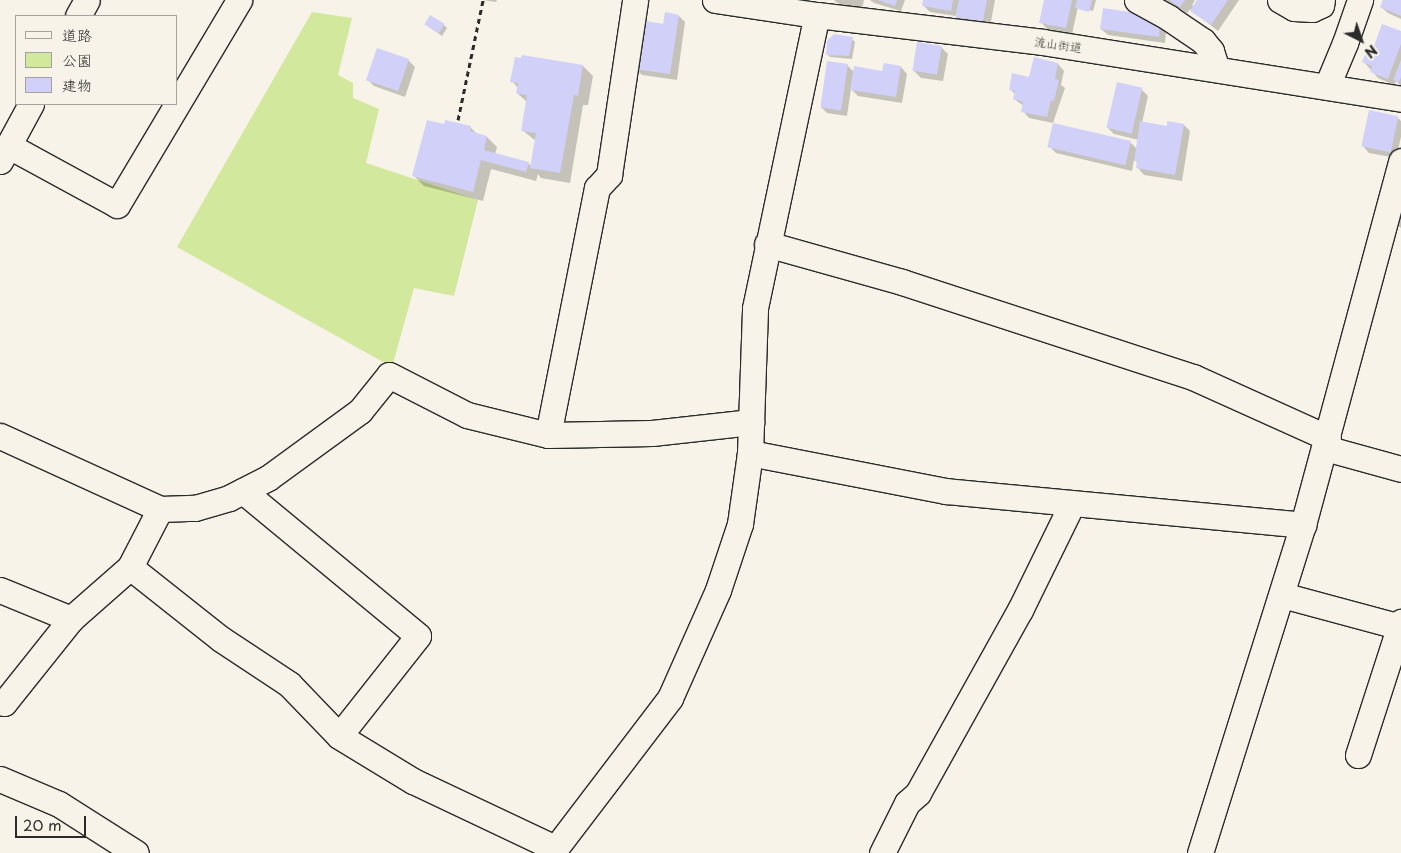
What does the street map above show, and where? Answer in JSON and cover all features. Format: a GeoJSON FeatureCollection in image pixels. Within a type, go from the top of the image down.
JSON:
{"type":"FeatureCollection","features":[{"type":"Feature","properties":{"kind":"street"},"geometry":{"type":"LineString","coordinates":[[79,15],[87,0]]}},
{"type":"Feature","properties":{"kind":"street"},"geometry":{"type":"LineString","coordinates":[[178,102],[239,0]]}},
{"type":"Feature","properties":{"kind":"street"},"geometry":{"type":"LineString","coordinates":[[548,435],[597,188],[609,175],[635,0]]}},
{"type":"Feature","properties":{"kind":"street","name":"流山街道"},"geometry":{"type":"LineString","coordinates":[[715,0],[817,15],[1043,42],[1401,99]]}},
{"type":"Feature","properties":{"kind":"street"},"geometry":{"type":"LineString","coordinates":[[1138,0],[1203,41],[1211,51],[1217,69]]}},
{"type":"Feature","properties":{"kind":"street"},"geometry":{"type":"LineString","coordinates":[[1280,0],[1294,8],[1312,9],[1321,5],[1322,0]]}},
{"type":"Feature","properties":{"kind":"street"},"geometry":{"type":"LineString","coordinates":[[1326,86],[1345,43],[1360,0]]}},
{"type":"Feature","properties":{"kind":"street"},"geometry":{"type":"LineString","coordinates":[[130,567],[221,639],[289,684],[339,736],[413,781],[553,851],[670,698],[718,590],[740,524],[750,453],[755,308],[767,244],[817,15]]}},
{"type":"Feature","properties":{"kind":"street"},"geometry":{"type":"LineString","coordinates":[[30,105],[4,154],[117,205],[177,105]]}},
{"type":"Feature","properties":{"kind":"street"},"geometry":{"type":"LineString","coordinates":[[1200,853],[1282,595],[1327,443],[1401,161]]}},
{"type":"Feature","properties":{"kind":"street"},"geometry":{"type":"LineString","coordinates":[[767,244],[902,282],[1193,377],[1327,443],[1401,469]]}},
{"type":"Feature","properties":{"kind":"street"},"geometry":{"type":"LineString","coordinates":[[0,436],[160,508],[195,508],[243,491],[268,478],[360,411],[389,375],[467,415],[548,435],[652,433],[751,422]]}},
{"type":"Feature","properties":{"kind":"street"},"geometry":{"type":"LineString","coordinates":[[750,453],[946,491],[1303,525]]}},
{"type":"Feature","properties":{"kind":"street"},"geometry":{"type":"LineString","coordinates":[[243,491],[418,636],[339,736]]}},
{"type":"Feature","properties":{"kind":"street"},"geometry":{"type":"LineString","coordinates":[[882,853],[907,802],[918,793],[1020,610],[1072,504]]}},
{"type":"Feature","properties":{"kind":"street"},"geometry":{"type":"LineString","coordinates":[[0,702],[4,703],[71,619],[130,567],[160,508]]}},
{"type":"Feature","properties":{"kind":"street"},"geometry":{"type":"LineString","coordinates":[[0,590],[71,619]]}},
{"type":"Feature","properties":{"kind":"street"},"geometry":{"type":"LineString","coordinates":[[1282,595],[1401,625],[1358,755]]}},
{"type":"Feature","properties":{"kind":"street"},"geometry":{"type":"LineString","coordinates":[[0,779],[59,804],[136,853]]}},
{"type":"Feature","properties":{"kind":"path"},"geometry":{"type":"LineString","coordinates":[[458,120],[483,0]]}},
{"type":"Feature","properties":{"kind":"green space"},"geometry":{"type":"Polygon","coordinates":[[[312,12],[352,18],[338,75],[353,83],[353,98],[379,109],[366,163],[478,200],[454,296],[414,288],[392,367],[177,247],[312,12]]]}},
{"type":"Feature","properties":{"kind":"building"},"geometry":{"type":"Polygon","coordinates":[[[878,0],[897,0],[895,6],[878,0]]]}},
{"type":"Feature","properties":{"kind":"building"},"geometry":{"type":"Polygon","coordinates":[[[923,0],[953,0],[951,11],[922,6],[923,0]]]}},
{"type":"Feature","properties":{"kind":"building"},"geometry":{"type":"Polygon","coordinates":[[[959,0],[987,0],[983,21],[955,17],[959,0]]]}},
{"type":"Feature","properties":{"kind":"building"},"geometry":{"type":"Polygon","coordinates":[[[1044,0],[1072,0],[1066,28],[1039,23],[1044,0]]]}},
{"type":"Feature","properties":{"kind":"building"},"geometry":{"type":"Polygon","coordinates":[[[1077,0],[1092,0],[1089,12],[1075,8],[1077,0]]]}},
{"type":"Feature","properties":{"kind":"building"},"geometry":{"type":"Polygon","coordinates":[[[1169,0],[1185,0],[1180,7],[1169,0]]]}},
{"type":"Feature","properties":{"kind":"building"},"geometry":{"type":"Polygon","coordinates":[[[1197,0],[1228,0],[1211,25],[1190,11],[1197,0]]]}},
{"type":"Feature","properties":{"kind":"building"},"geometry":{"type":"Polygon","coordinates":[[[1383,0],[1401,0],[1401,16],[1380,7],[1383,0]]]}},
{"type":"Feature","properties":{"kind":"building"},"geometry":{"type":"Polygon","coordinates":[[[1103,8],[1150,15],[1149,22],[1160,23],[1159,37],[1100,29],[1103,8]]]}},
{"type":"Feature","properties":{"kind":"building"},"geometry":{"type":"Polygon","coordinates":[[[665,12],[679,15],[670,74],[634,69],[638,46],[642,46],[646,21],[663,24],[665,12]]]}},
{"type":"Feature","properties":{"kind":"building"},"geometry":{"type":"Polygon","coordinates":[[[430,15],[445,24],[439,33],[424,24],[430,15]]]}},
{"type":"Feature","properties":{"kind":"building"},"geometry":{"type":"Polygon","coordinates":[[[1382,24],[1401,31],[1401,44],[1388,79],[1370,72],[1372,66],[1362,62],[1369,45],[1374,46],[1382,24]]]}},
{"type":"Feature","properties":{"kind":"building"},"geometry":{"type":"Polygon","coordinates":[[[834,34],[853,37],[849,56],[826,55],[827,41],[834,34]]]}},
{"type":"Feature","properties":{"kind":"building"},"geometry":{"type":"Polygon","coordinates":[[[917,42],[942,46],[937,75],[912,71],[917,42]]]}},
{"type":"Feature","properties":{"kind":"building"},"geometry":{"type":"Polygon","coordinates":[[[377,48],[409,59],[398,91],[366,80],[377,48]]]}},
{"type":"Feature","properties":{"kind":"building"},"geometry":{"type":"Polygon","coordinates":[[[522,55],[583,65],[578,96],[574,95],[560,173],[530,168],[536,133],[521,131],[527,95],[516,93],[518,83],[510,82],[515,57],[521,58],[522,55]]]}},
{"type":"Feature","properties":{"kind":"building"},"geometry":{"type":"Polygon","coordinates":[[[1034,57],[1058,63],[1055,79],[1059,80],[1054,101],[1051,100],[1047,117],[1021,112],[1023,102],[1013,99],[1015,91],[1009,90],[1012,73],[1029,77],[1034,57]]]}},
{"type":"Feature","properties":{"kind":"building"},"geometry":{"type":"Polygon","coordinates":[[[1401,60],[1401,77],[1399,82],[1393,80],[1401,60]]]}},
{"type":"Feature","properties":{"kind":"building"},"geometry":{"type":"Polygon","coordinates":[[[827,61],[848,64],[841,110],[820,108],[827,61]]]}},
{"type":"Feature","properties":{"kind":"building"},"geometry":{"type":"Polygon","coordinates":[[[884,63],[901,66],[896,97],[850,90],[854,66],[882,71],[884,63]]]}},
{"type":"Feature","properties":{"kind":"building"},"geometry":{"type":"Polygon","coordinates":[[[1117,82],[1142,88],[1132,134],[1106,128],[1117,82]]]}},
{"type":"Feature","properties":{"kind":"building"},"geometry":{"type":"Polygon","coordinates":[[[1369,110],[1398,116],[1391,152],[1361,146],[1369,110]]]}},
{"type":"Feature","properties":{"kind":"building"},"geometry":{"type":"Polygon","coordinates":[[[427,120],[444,124],[445,120],[471,126],[470,131],[487,136],[484,150],[529,162],[526,172],[481,160],[473,192],[412,176],[427,120]]]}},
{"type":"Feature","properties":{"kind":"building"},"geometry":{"type":"Polygon","coordinates":[[[1140,121],[1167,126],[1167,121],[1184,124],[1175,175],[1136,168],[1137,161],[1134,161],[1140,121]]]}},
{"type":"Feature","properties":{"kind":"building"},"geometry":{"type":"Polygon","coordinates":[[[1053,123],[1131,141],[1125,165],[1047,147],[1053,123]]]}}]}
